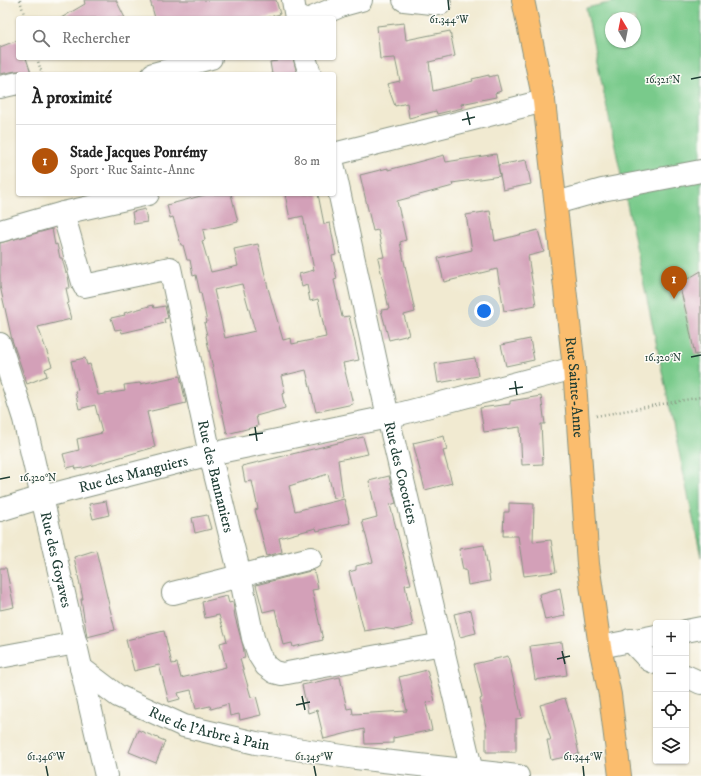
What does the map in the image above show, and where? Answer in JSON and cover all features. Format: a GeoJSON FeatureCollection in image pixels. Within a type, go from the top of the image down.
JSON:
{"type":"FeatureCollection","features":[{"type":"Feature","properties":{"kind":"main road","name":"Rue Sainte-Anne"},"geometry":{"type":"LineString","coordinates":[[523,0],[544,101],[574,368],[588,564],[600,647],[610,694],[620,776]]}},
{"type":"Feature","properties":{"kind":"street"},"geometry":{"type":"LineString","coordinates":[[293,0],[296,16]]}},
{"type":"Feature","properties":{"kind":"street"},"geometry":{"type":"LineString","coordinates":[[317,16],[343,5],[361,0]]}},
{"type":"Feature","properties":{"kind":"street"},"geometry":{"type":"LineString","coordinates":[[404,0],[440,4]]}},
{"type":"Feature","properties":{"kind":"street"},"geometry":{"type":"LineString","coordinates":[[160,72],[204,60]]}},
{"type":"Feature","properties":{"kind":"street"},"geometry":{"type":"LineString","coordinates":[[306,60],[310,72]]}},
{"type":"Feature","properties":{"kind":"street"},"geometry":{"type":"LineString","coordinates":[[0,87],[16,83]]}},
{"type":"Feature","properties":{"kind":"street"},"geometry":{"type":"LineString","coordinates":[[336,153],[544,101]]}},
{"type":"Feature","properties":{"kind":"street"},"geometry":{"type":"LineString","coordinates":[[556,203],[602,190],[701,171]]}},
{"type":"Feature","properties":{"kind":"street","name":"Rue des Cocotiers"},"geometry":{"type":"LineString","coordinates":[[336,177],[388,417],[473,773]]}},
{"type":"Feature","properties":{"kind":"street"},"geometry":{"type":"LineString","coordinates":[[0,231],[63,213],[139,196]]}},
{"type":"Feature","properties":{"kind":"street","name":"Rue des Bannaniers"},"geometry":{"type":"LineString","coordinates":[[63,213],[84,286],[170,268],[210,454],[254,638],[259,655],[266,666],[274,672],[282,674],[442,644]]}},
{"type":"Feature","properties":{"kind":"street","name":"Rue des Goyaves"},"geometry":{"type":"LineString","coordinates":[[0,344],[24,418],[106,776]]}},
{"type":"Feature","properties":{"kind":"street","name":"Rue des Manguiers"},"geometry":{"type":"LineString","coordinates":[[0,510],[42,497],[210,454],[388,417],[574,368]]}},
{"type":"Feature","properties":{"kind":"street"},"geometry":{"type":"LineString","coordinates":[[173,593],[311,558]]}},
{"type":"Feature","properties":{"kind":"street"},"geometry":{"type":"LineString","coordinates":[[689,630],[701,628]]}},
{"type":"Feature","properties":{"kind":"street"},"geometry":{"type":"LineString","coordinates":[[600,647],[653,636]]}},
{"type":"Feature","properties":{"kind":"street"},"geometry":{"type":"LineString","coordinates":[[630,640],[649,660],[653,662]]}},
{"type":"Feature","properties":{"kind":"street"},"geometry":{"type":"LineString","coordinates":[[0,657],[76,643]]}},
{"type":"Feature","properties":{"kind":"street","name":"Rue de l'Arbre à Pain"},"geometry":{"type":"LineString","coordinates":[[81,668],[118,696],[184,726],[256,743],[333,755],[473,773],[518,776]]}},
{"type":"Feature","properties":{"kind":"street"},"geometry":{"type":"LineString","coordinates":[[689,677],[701,683]]}},
{"type":"Feature","properties":{"kind":"path"},"geometry":{"type":"LineString","coordinates":[[20,0],[24,16]]}},
{"type":"Feature","properties":{"kind":"path"},"geometry":{"type":"LineString","coordinates":[[38,60],[41,72]]}},
{"type":"Feature","properties":{"kind":"path"},"geometry":{"type":"LineString","coordinates":[[578,419],[701,397]]}},
{"type":"Feature","properties":{"kind":"green space"},"geometry":{"type":"Polygon","coordinates":[[[622,0],[701,0],[701,557],[586,8],[622,0]]]}},
{"type":"Feature","properties":{"kind":"building"},"geometry":{"type":"Polygon","coordinates":[[[84,0],[116,0],[124,16],[64,16],[85,4],[84,0]]]}},
{"type":"Feature","properties":{"kind":"building"},"geometry":{"type":"Polygon","coordinates":[[[150,0],[276,0],[280,14],[273,16],[154,16],[150,0]]]}},
{"type":"Feature","properties":{"kind":"building"},"geometry":{"type":"Polygon","coordinates":[[[404,23],[406,40],[450,31],[455,56],[429,62],[433,91],[473,81],[472,79],[489,75],[489,77],[497,75],[501,91],[495,93],[496,97],[461,104],[462,108],[437,114],[436,111],[409,118],[407,103],[395,106],[387,84],[400,81],[395,58],[380,59],[377,26],[404,23]]]}},
{"type":"Feature","properties":{"kind":"building"},"geometry":{"type":"Polygon","coordinates":[[[16,41],[16,60],[27,60],[31,72],[16,71],[0,74],[0,47],[16,41]]]}},
{"type":"Feature","properties":{"kind":"building"},"geometry":{"type":"Polygon","coordinates":[[[294,60],[296,72],[272,72],[270,62],[294,60]]]}},
{"type":"Feature","properties":{"kind":"building"},"geometry":{"type":"Polygon","coordinates":[[[496,154],[500,176],[452,183],[453,186],[397,201],[406,240],[400,242],[415,312],[404,315],[409,335],[389,340],[381,310],[389,309],[378,258],[384,257],[378,230],[373,231],[360,175],[388,168],[388,170],[444,155],[446,162],[496,154]]]}},
{"type":"Feature","properties":{"kind":"building"},"geometry":{"type":"Polygon","coordinates":[[[526,160],[531,184],[503,190],[498,165],[526,160]]]}},
{"type":"Feature","properties":{"kind":"building"},"geometry":{"type":"Polygon","coordinates":[[[201,196],[232,196],[238,222],[203,230],[205,240],[202,241],[211,272],[238,266],[234,249],[258,244],[268,288],[283,340],[291,338],[292,344],[326,337],[318,299],[310,301],[307,285],[302,287],[299,274],[314,270],[303,216],[290,219],[285,196],[318,196],[324,224],[330,223],[336,255],[332,256],[337,279],[334,280],[342,317],[349,316],[359,360],[343,363],[353,404],[316,412],[306,370],[281,376],[285,393],[282,394],[285,408],[256,416],[258,426],[227,434],[206,336],[204,323],[207,322],[201,293],[196,275],[193,276],[190,260],[187,260],[183,245],[181,245],[173,217],[170,218],[167,205],[201,196]],[[242,284],[214,290],[225,338],[255,331],[242,284]]]}},
{"type":"Feature","properties":{"kind":"building"},"geometry":{"type":"Polygon","coordinates":[[[145,209],[147,222],[134,224],[132,212],[145,209]]]}},
{"type":"Feature","properties":{"kind":"building"},"geometry":{"type":"Polygon","coordinates":[[[490,211],[495,241],[538,230],[544,252],[528,256],[536,305],[504,311],[497,269],[444,282],[438,258],[472,250],[466,215],[490,211]]]}},
{"type":"Feature","properties":{"kind":"building"},"geometry":{"type":"Polygon","coordinates":[[[52,229],[55,245],[57,244],[60,258],[62,258],[68,276],[70,288],[66,288],[69,303],[67,304],[71,319],[38,327],[52,366],[45,369],[47,376],[27,384],[12,340],[0,286],[0,243],[52,229]]]}},
{"type":"Feature","properties":{"kind":"building"},"geometry":{"type":"Polygon","coordinates":[[[701,271],[701,354],[695,355],[679,284],[701,271]]]}},
{"type":"Feature","properties":{"kind":"building"},"geometry":{"type":"Polygon","coordinates":[[[153,305],[154,308],[165,306],[168,318],[164,319],[165,323],[122,333],[121,329],[115,330],[111,318],[125,315],[124,313],[153,305]]]}},
{"type":"Feature","properties":{"kind":"building"},"geometry":{"type":"Polygon","coordinates":[[[530,339],[534,360],[506,366],[501,345],[530,339]]]}},
{"type":"Feature","properties":{"kind":"building"},"geometry":{"type":"Polygon","coordinates":[[[85,358],[87,365],[90,364],[98,395],[125,391],[124,385],[140,384],[180,376],[186,403],[147,412],[155,447],[83,468],[76,469],[75,466],[67,468],[63,454],[79,450],[77,439],[102,433],[95,405],[79,409],[75,391],[78,390],[71,361],[85,358]]]}},
{"type":"Feature","properties":{"kind":"building"},"geometry":{"type":"Polygon","coordinates":[[[475,358],[478,376],[438,383],[435,364],[475,358]]]}},
{"type":"Feature","properties":{"kind":"building"},"geometry":{"type":"Polygon","coordinates":[[[541,396],[545,424],[541,424],[543,464],[522,465],[520,427],[484,432],[480,408],[510,404],[510,401],[541,396]]]}},
{"type":"Feature","properties":{"kind":"building"},"geometry":{"type":"Polygon","coordinates":[[[444,436],[447,450],[443,451],[452,483],[425,490],[413,443],[444,436]]]}},
{"type":"Feature","properties":{"kind":"building"},"geometry":{"type":"Polygon","coordinates":[[[363,437],[368,454],[338,460],[343,497],[334,498],[328,474],[289,486],[295,511],[344,499],[350,523],[317,531],[316,528],[279,538],[282,552],[267,556],[255,510],[258,509],[252,481],[245,482],[242,466],[363,437]]]}},
{"type":"Feature","properties":{"kind":"building"},"geometry":{"type":"Polygon","coordinates":[[[389,476],[396,503],[390,505],[411,584],[405,585],[413,626],[395,630],[383,628],[364,631],[349,572],[356,570],[356,566],[373,562],[362,521],[377,517],[369,481],[389,476]]]}},
{"type":"Feature","properties":{"kind":"building"},"geometry":{"type":"Polygon","coordinates":[[[106,501],[109,515],[93,519],[89,504],[106,501]]]}},
{"type":"Feature","properties":{"kind":"building"},"geometry":{"type":"Polygon","coordinates":[[[509,503],[534,504],[533,542],[551,540],[556,572],[524,576],[518,536],[503,536],[504,512],[509,512],[509,503]]]}},
{"type":"Feature","properties":{"kind":"building"},"geometry":{"type":"Polygon","coordinates":[[[207,515],[211,529],[195,533],[192,518],[207,515]]]}},
{"type":"Feature","properties":{"kind":"building"},"geometry":{"type":"Polygon","coordinates":[[[484,545],[490,581],[468,585],[466,570],[463,570],[459,549],[484,545]]]}},
{"type":"Feature","properties":{"kind":"building"},"geometry":{"type":"Polygon","coordinates":[[[96,550],[115,630],[87,637],[81,599],[83,599],[74,557],[96,550]]]}},
{"type":"Feature","properties":{"kind":"building"},"geometry":{"type":"Polygon","coordinates":[[[0,568],[6,568],[14,607],[0,610],[0,568]]]}},
{"type":"Feature","properties":{"kind":"building"},"geometry":{"type":"Polygon","coordinates":[[[314,570],[318,589],[312,590],[323,640],[293,647],[292,643],[283,645],[275,609],[263,612],[256,585],[314,570]]]}},
{"type":"Feature","properties":{"kind":"building"},"geometry":{"type":"Polygon","coordinates":[[[560,588],[565,616],[545,620],[539,594],[560,588]]]}},
{"type":"Feature","properties":{"kind":"building"},"geometry":{"type":"Polygon","coordinates":[[[227,596],[229,603],[233,602],[235,617],[243,646],[245,658],[240,659],[251,697],[256,696],[261,715],[240,720],[239,714],[230,716],[228,704],[211,709],[210,706],[196,709],[191,690],[178,693],[180,699],[169,702],[159,665],[134,671],[126,640],[164,631],[172,664],[177,663],[181,678],[226,667],[220,643],[227,641],[219,615],[205,618],[202,602],[227,596]]]}},
{"type":"Feature","properties":{"kind":"building"},"geometry":{"type":"Polygon","coordinates":[[[471,610],[476,633],[460,637],[454,614],[471,610]]]}},
{"type":"Feature","properties":{"kind":"building"},"geometry":{"type":"Polygon","coordinates":[[[562,642],[567,675],[535,680],[530,646],[562,642]]]}},
{"type":"Feature","properties":{"kind":"building"},"geometry":{"type":"Polygon","coordinates":[[[508,656],[522,718],[516,719],[516,752],[486,752],[486,727],[480,699],[482,698],[474,664],[508,656]]]}},
{"type":"Feature","properties":{"kind":"building"},"geometry":{"type":"Polygon","coordinates":[[[427,670],[435,701],[426,703],[432,730],[393,738],[393,743],[365,744],[364,729],[324,739],[317,710],[308,713],[302,685],[340,677],[347,709],[352,708],[353,714],[407,711],[399,677],[427,670]]]}},
{"type":"Feature","properties":{"kind":"building"},"geometry":{"type":"Polygon","coordinates":[[[565,698],[572,721],[579,754],[551,760],[547,740],[551,740],[540,705],[565,698]]]}},
{"type":"Feature","properties":{"kind":"building"},"geometry":{"type":"Polygon","coordinates":[[[138,730],[165,741],[156,763],[129,752],[138,730]]]}},
{"type":"Feature","properties":{"kind":"place","name":"Stade Jacques Ponrémy"},"geometry":{"type":"Point","coordinates":[674,299]}}]}
